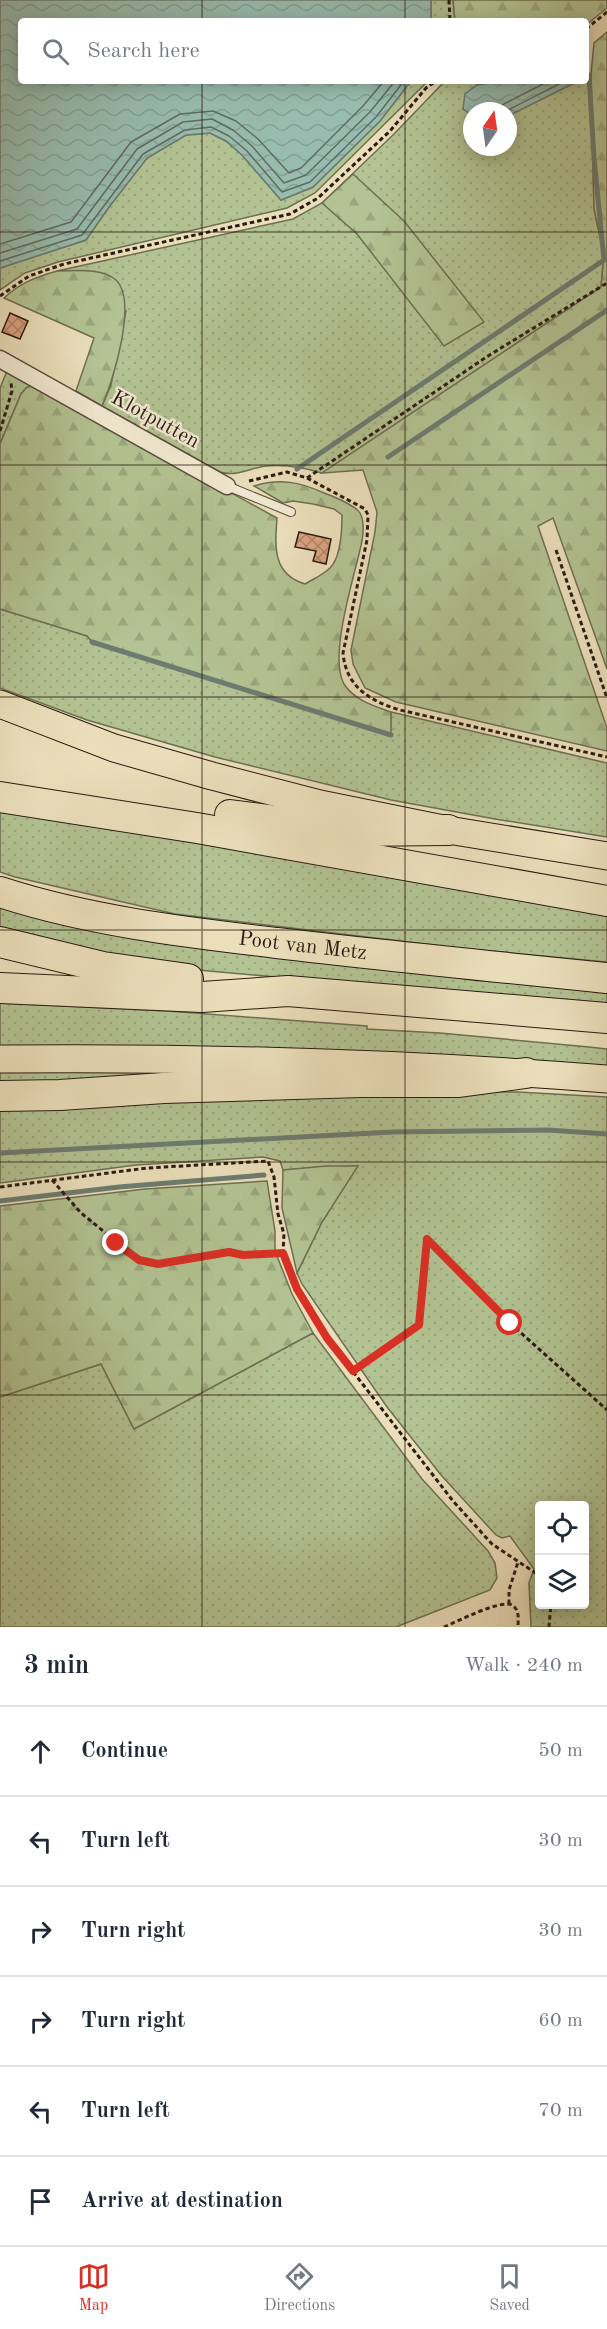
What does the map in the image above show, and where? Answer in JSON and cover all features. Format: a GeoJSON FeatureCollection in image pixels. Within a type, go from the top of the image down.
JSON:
{"type":"FeatureCollection","features":[{"type":"Feature","properties":{"kind":"highway"},"geometry":{"type":"LineString","coordinates":[[0,704],[114,748],[331,806],[448,830],[607,856]]}},
{"type":"Feature","properties":{"kind":"highway"},"geometry":{"type":"LineString","coordinates":[[0,796],[66,794],[352,831],[448,830]]}},
{"type":"Feature","properties":{"kind":"highway"},"geometry":{"type":"LineString","coordinates":[[0,796],[196,828],[607,901]]}},
{"type":"Feature","properties":{"kind":"highway","name":"Poot van Metz"},"geometry":{"type":"LineString","coordinates":[[0,892],[83,914],[174,930],[315,948],[607,978]]}},
{"type":"Feature","properties":{"kind":"highway"},"geometry":{"type":"LineString","coordinates":[[0,942],[103,967],[288,991],[607,1018]]}},
{"type":"Feature","properties":{"kind":"highway"},"geometry":{"type":"LineString","coordinates":[[0,988],[202,997],[288,991]]}},
{"type":"Feature","properties":{"kind":"highway"},"geometry":{"type":"LineString","coordinates":[[0,1059],[180,1058],[438,1067],[607,1079]]}},
{"type":"Feature","properties":{"kind":"highway"},"geometry":{"type":"LineString","coordinates":[[0,1096],[350,1082],[459,1082],[526,1072]]}},
{"type":"Feature","properties":{"kind":"street","name":"Klotputten"},"geometry":{"type":"LineString","coordinates":[[5,363],[227,486]]}},
{"type":"Feature","properties":{"kind":"lane","name":"Klotputten"},"geometry":{"type":"LineString","coordinates":[[227,486],[291,512]]}},
{"type":"Feature","properties":{"kind":"path"},"geometry":{"type":"LineString","coordinates":[[449,0],[450,18]]}},
{"type":"Feature","properties":{"kind":"path"},"geometry":{"type":"LineString","coordinates":[[589,27],[607,12]]}},
{"type":"Feature","properties":{"kind":"path"},"geometry":{"type":"LineString","coordinates":[[0,296],[29,276],[64,264],[290,214],[318,198],[390,130],[432,84]]}},
{"type":"Feature","properties":{"kind":"path"},"geometry":{"type":"LineString","coordinates":[[307,478],[488,356],[607,283]]}},
{"type":"Feature","properties":{"kind":"path"},"geometry":{"type":"LineString","coordinates":[[0,431],[12,391],[5,363]]}},
{"type":"Feature","properties":{"kind":"path"},"geometry":{"type":"LineString","coordinates":[[227,486],[287,472],[307,478],[361,505],[368,515],[367,540],[343,653],[346,670],[359,690],[380,704],[400,710],[607,757]]}},
{"type":"Feature","properties":{"kind":"path"},"geometry":{"type":"LineString","coordinates":[[556,550],[607,698]]}},
{"type":"Feature","properties":{"kind":"path"},"geometry":{"type":"LineString","coordinates":[[0,1187],[147,1168],[268,1161],[274,1177],[278,1214],[284,1234],[283,1253],[297,1289],[327,1338],[453,1501],[492,1544],[535,1573]]}},
{"type":"Feature","properties":{"kind":"path"},"geometry":{"type":"LineString","coordinates":[[52,1180],[81,1213],[139,1260],[158,1264],[229,1252],[243,1255],[283,1253]]}},
{"type":"Feature","properties":{"kind":"path"},"geometry":{"type":"LineString","coordinates":[[353,1371],[419,1325],[427,1239],[510,1323],[607,1410]]}},
{"type":"Feature","properties":{"kind":"path"},"geometry":{"type":"LineString","coordinates":[[509,1604],[509,1590],[518,1562]]}},
{"type":"Feature","properties":{"kind":"path"},"geometry":{"type":"LineString","coordinates":[[444,1627],[496,1606],[509,1604],[515,1607],[519,1615],[518,1627]]}},
{"type":"Feature","properties":{"kind":"path"},"geometry":{"type":"LineString","coordinates":[[549,1627],[551,1609]]}},
{"type":"Feature","properties":{"kind":"green space"},"geometry":{"type":"Polygon","coordinates":[[[431,0],[453,0],[455,18],[431,18],[431,0]]]}},
{"type":"Feature","properties":{"kind":"green space"},"geometry":{"type":"Polygon","coordinates":[[[453,0],[607,0],[607,8],[589,23],[589,18],[455,18],[453,0]]]}},
{"type":"Feature","properties":{"kind":"green space"},"geometry":{"type":"Polygon","coordinates":[[[607,32],[607,669],[553,518],[538,526],[607,728],[607,751],[396,702],[365,688],[353,664],[351,650],[377,512],[363,470],[322,473],[601,287],[604,255],[594,209],[591,74],[594,43],[607,32]]]}},
{"type":"Feature","properties":{"kind":"green space"},"geometry":{"type":"Polygon","coordinates":[[[591,74],[594,209],[604,255],[601,287],[322,473],[280,465],[243,472],[220,472],[102,406],[111,385],[126,311],[82,272],[57,271],[293,219],[322,203],[442,84],[482,84],[477,85],[467,102],[463,102],[463,156],[517,156],[517,112],[572,84],[589,84],[589,75],[591,74]]]}},
{"type":"Feature","properties":{"kind":"green space"},"geometry":{"type":"Polygon","coordinates":[[[409,84],[425,84],[315,193],[287,208],[58,262],[25,273],[0,290],[0,268],[86,240],[147,158],[186,135],[210,133],[226,141],[242,155],[281,200],[313,187],[380,121],[409,84]]]}},
{"type":"Feature","properties":{"kind":"green space"},"geometry":{"type":"Polygon","coordinates":[[[353,174],[404,221],[484,322],[444,346],[357,234],[322,203],[353,174]]]}},
{"type":"Feature","properties":{"kind":"green space"},"geometry":{"type":"Polygon","coordinates":[[[57,271],[103,273],[116,280],[122,290],[125,305],[121,342],[112,379],[102,406],[76,391],[94,338],[4,298],[29,281],[57,271]]]}},
{"type":"Feature","properties":{"kind":"green space"},"geometry":{"type":"Polygon","coordinates":[[[7,371],[34,385],[21,394],[0,444],[0,388],[7,371]]]}},
{"type":"Feature","properties":{"kind":"green space"},"geometry":{"type":"Polygon","coordinates":[[[34,385],[277,518],[276,549],[281,566],[294,579],[305,584],[324,573],[334,563],[340,543],[342,515],[334,509],[313,504],[293,501],[283,503],[254,486],[273,482],[298,484],[315,489],[358,510],[362,517],[363,534],[343,620],[340,639],[340,672],[344,684],[353,694],[365,702],[391,712],[391,735],[92,642],[87,636],[0,609],[0,444],[21,394],[26,388],[34,385]]]}},
{"type":"Feature","properties":{"kind":"green space"},"geometry":{"type":"Polygon","coordinates":[[[0,609],[88,636],[93,642],[390,734],[391,712],[607,763],[607,837],[391,800],[215,757],[87,720],[0,688],[0,609]]]}},
{"type":"Feature","properties":{"kind":"green space"},"geometry":{"type":"Polygon","coordinates":[[[0,809],[607,912],[607,962],[459,948],[175,914],[15,877],[0,872],[0,809]]]}},
{"type":"Feature","properties":{"kind":"green space"},"geometry":{"type":"Polygon","coordinates":[[[0,907],[280,958],[607,993],[607,1007],[165,967],[0,932],[0,907]]]}},
{"type":"Feature","properties":{"kind":"green space"},"geometry":{"type":"Polygon","coordinates":[[[0,1003],[168,1011],[367,1026],[367,1029],[440,1033],[589,1047],[607,1049],[607,1068],[0,1049],[0,1003]]]}},
{"type":"Feature","properties":{"kind":"green space"},"geometry":{"type":"Polygon","coordinates":[[[286,1070],[0,1092],[0,1072],[286,1070]]]}},
{"type":"Feature","properties":{"kind":"green space"},"geometry":{"type":"Polygon","coordinates":[[[375,1091],[518,1092],[607,1097],[607,1627],[531,1627],[529,1583],[534,1569],[510,1536],[502,1538],[496,1535],[441,1475],[387,1407],[302,1284],[297,1273],[322,1222],[357,1166],[283,1170],[280,1161],[263,1157],[136,1165],[0,1183],[0,1104],[375,1091]]]}},
{"type":"Feature","properties":{"kind":"green space"},"geometry":{"type":"Polygon","coordinates":[[[358,1166],[322,1222],[297,1273],[282,1208],[283,1170],[358,1166]]]}},
{"type":"Feature","properties":{"kind":"green space"},"geometry":{"type":"Polygon","coordinates":[[[267,1181],[275,1231],[275,1251],[292,1294],[313,1333],[134,1429],[101,1364],[0,1397],[0,1206],[145,1189],[267,1181]]]}},
{"type":"Feature","properties":{"kind":"green space"},"geometry":{"type":"Polygon","coordinates":[[[313,1333],[422,1479],[488,1551],[495,1563],[497,1578],[490,1590],[396,1627],[0,1627],[0,1397],[101,1364],[134,1429],[313,1333]]]}},
{"type":"Feature","properties":{"kind":"water"},"geometry":{"type":"Polygon","coordinates":[[[0,0],[431,0],[431,18],[18,18],[18,84],[409,84],[380,121],[313,187],[281,200],[242,155],[226,141],[210,133],[186,135],[147,158],[86,240],[0,268],[0,0]]]}},
{"type":"Feature","properties":{"kind":"water"},"geometry":{"type":"Polygon","coordinates":[[[483,84],[572,84],[517,112],[517,102],[464,102],[465,94],[477,85],[483,84]]]}},
{"type":"Feature","properties":{"kind":"building"},"geometry":{"type":"Polygon","coordinates":[[[10,313],[28,321],[20,339],[2,332],[10,313]]]}},
{"type":"Feature","properties":{"kind":"building"},"geometry":{"type":"Polygon","coordinates":[[[299,532],[331,539],[326,564],[313,561],[316,551],[295,547],[299,532]]]}},
{"type":"Feature","properties":{"kind":"waterway"},"geometry":{"type":"LineString","coordinates":[[297,469],[604,260],[589,75]]}},
{"type":"Feature","properties":{"kind":"waterway"},"geometry":{"type":"LineString","coordinates":[[388,457],[607,310]]}},
{"type":"Feature","properties":{"kind":"waterway"},"geometry":{"type":"LineString","coordinates":[[92,642],[391,735]]}},
{"type":"Feature","properties":{"kind":"waterway"},"geometry":{"type":"LineString","coordinates":[[0,1153],[393,1132],[548,1130],[607,1134]]}},
{"type":"Feature","properties":{"kind":"waterway"},"geometry":{"type":"LineString","coordinates":[[0,1201],[119,1187],[264,1175]]}},
{"type":"Feature","properties":{"kind":"route"},"geometry":{"type":"LineString","coordinates":[[116,1243],[139,1260],[158,1264],[229,1252],[243,1255],[283,1253],[297,1289],[327,1338],[353,1371],[419,1325],[427,1239],[510,1323]]}}]}
